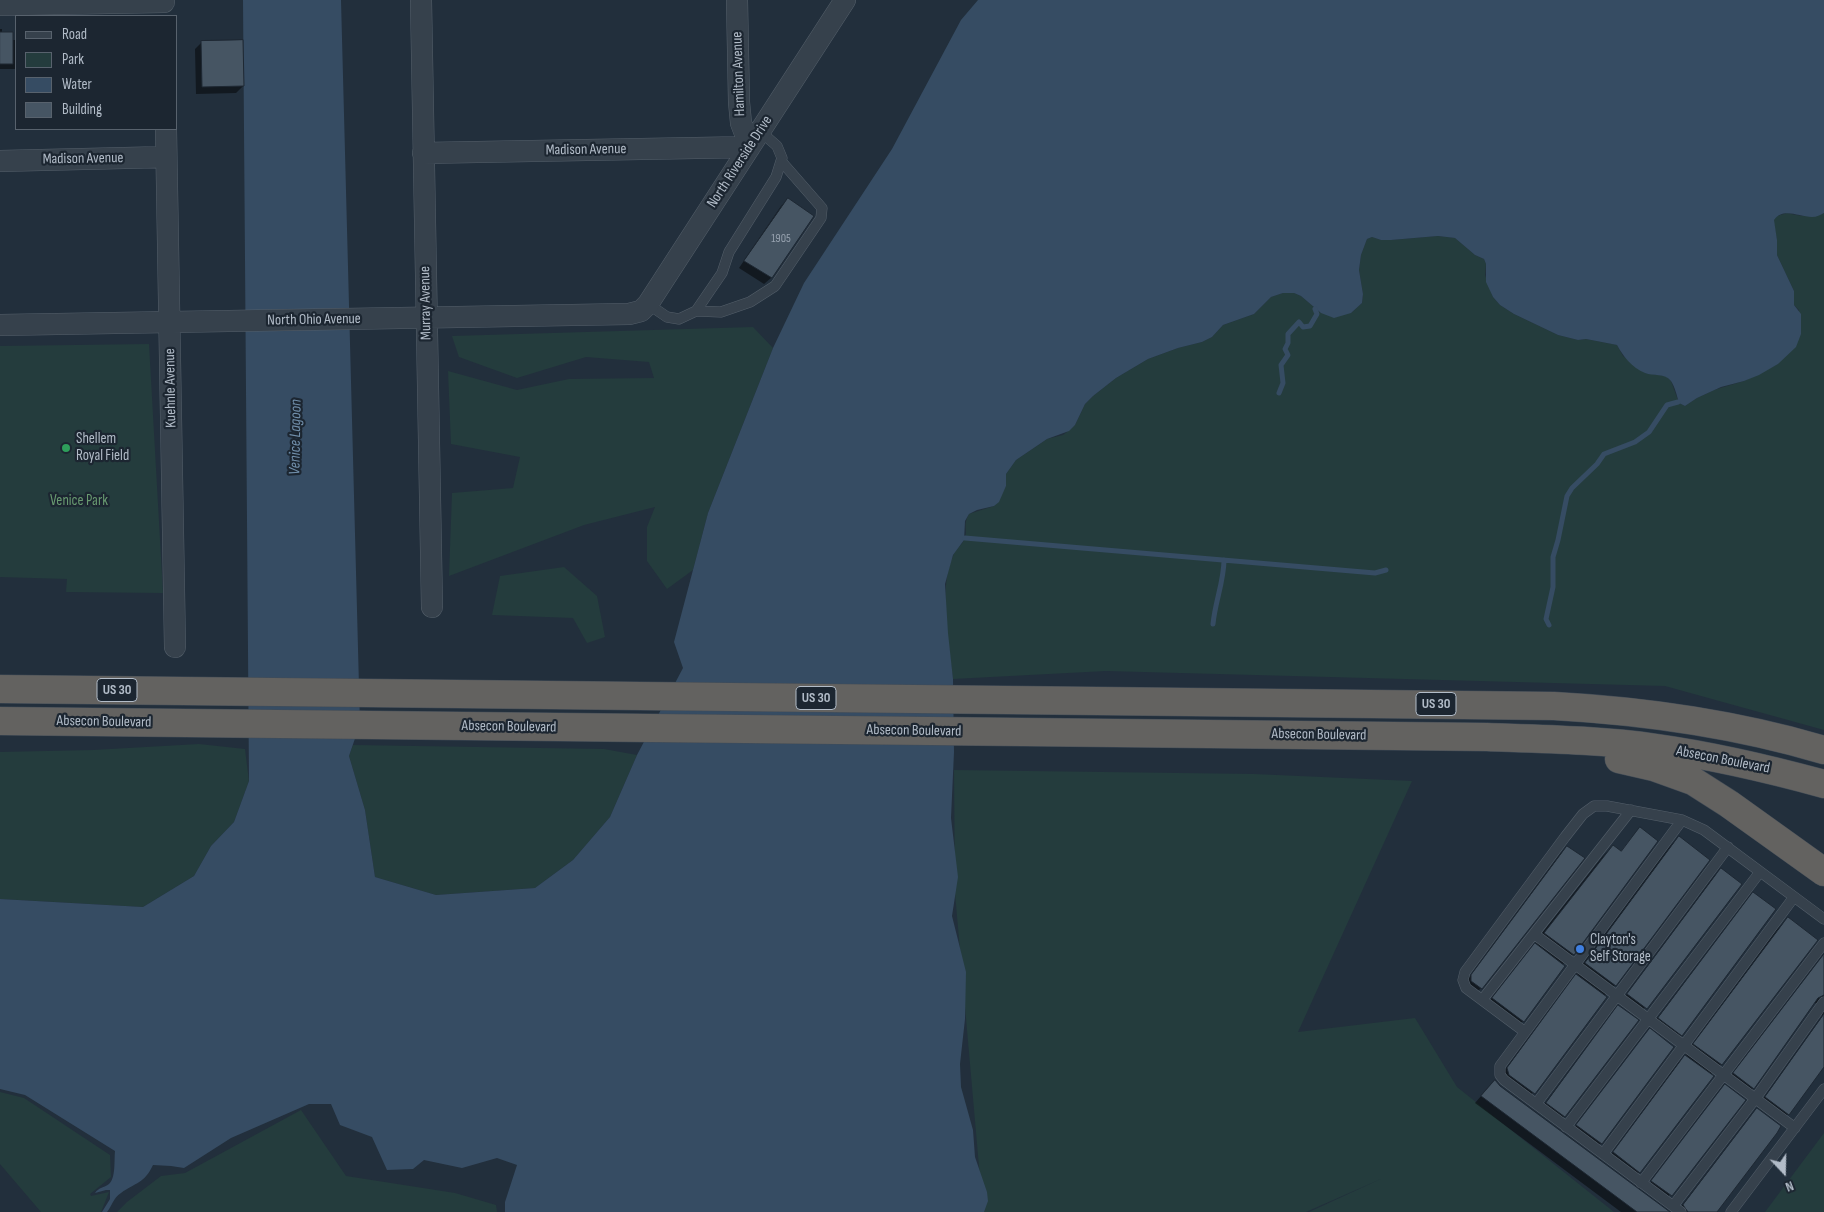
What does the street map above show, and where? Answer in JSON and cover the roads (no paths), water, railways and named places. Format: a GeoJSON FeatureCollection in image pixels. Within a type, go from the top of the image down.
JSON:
{"type":"FeatureCollection","features":[{"type":"Feature","properties":{"kind":"highway","name":"Absecon Boulevard"},"geometry":{"type":"LineString","coordinates":[[0,689],[1494,705],[1584,708],[1685,719],[1737,728],[1824,750]]}},
{"type":"Feature","properties":{"kind":"highway","name":"Absecon Boulevard"},"geometry":{"type":"LineString","coordinates":[[0,721],[1533,738],[1656,748],[1717,758],[1781,772],[1824,784]]}},
{"type":"Feature","properties":{"kind":"highway"},"geometry":{"type":"LineString","coordinates":[[1533,738],[1654,767],[1693,781],[1824,872]]}},
{"type":"Feature","properties":{"kind":"street","name":"Murray Avenue"},"geometry":{"type":"LineString","coordinates":[[421,0],[432,607]]}},
{"type":"Feature","properties":{"kind":"street","name":"Hamilton Avenue"},"geometry":{"type":"LineString","coordinates":[[737,0],[740,113],[744,133],[755,139]]}},
{"type":"Feature","properties":{"kind":"street","name":"North Riverside Drive"},"geometry":{"type":"LineString","coordinates":[[629,314],[641,311],[648,304],[845,0]]}},
{"type":"Feature","properties":{"kind":"street"},"geometry":{"type":"LineString","coordinates":[[0,5],[164,6]]}},
{"type":"Feature","properties":{"kind":"street","name":"Kuehnle Avenue"},"geometry":{"type":"LineString","coordinates":[[166,130],[175,647]]}},
{"type":"Feature","properties":{"kind":"street","name":"Madison Avenue"},"geometry":{"type":"LineString","coordinates":[[423,153],[755,139]]}},
{"type":"Feature","properties":{"kind":"street","name":"Madison Avenue"},"geometry":{"type":"LineString","coordinates":[[0,161],[166,157]]}},
{"type":"Feature","properties":{"kind":"street","name":"North Ohio Avenue"},"geometry":{"type":"LineString","coordinates":[[0,326],[629,314]]}},
{"type":"Feature","properties":{"kind":"lane"},"geometry":{"type":"LineString","coordinates":[[696,311],[722,272],[728,252],[776,176],[782,158],[777,146],[755,139]]}},
{"type":"Feature","properties":{"kind":"lane"},"geometry":{"type":"LineString","coordinates":[[648,304],[667,317],[679,319],[696,311],[721,312],[750,302],[775,286],[821,218],[822,208],[781,161]]}},
{"type":"Feature","properties":{"kind":"lane"},"geometry":{"type":"LineString","coordinates":[[1525,1032],[1466,988],[1463,980],[1465,972],[1571,829],[1583,814],[1594,806],[1607,806],[1682,820],[1704,830],[1824,919]]}},
{"type":"Feature","properties":{"kind":"lane"},"geometry":{"type":"LineString","coordinates":[[1482,1000],[1631,810]]}},
{"type":"Feature","properties":{"kind":"lane"},"geometry":{"type":"LineString","coordinates":[[1682,820],[1500,1066],[1500,1075],[1566,1127],[1677,1209],[1824,1002]]}},
{"type":"Feature","properties":{"kind":"lane"},"geometry":{"type":"LineString","coordinates":[[1536,1104],[1728,847]]}},
{"type":"Feature","properties":{"kind":"lane"},"geometry":{"type":"LineString","coordinates":[[1566,1127],[1760,872]]}},
{"type":"Feature","properties":{"kind":"lane"},"geometry":{"type":"LineString","coordinates":[[1603,1154],[1794,897]]}},
{"type":"Feature","properties":{"kind":"lane"},"geometry":{"type":"LineString","coordinates":[[1534,934],[1794,1128]]}},
{"type":"Feature","properties":{"kind":"lane"},"geometry":{"type":"LineString","coordinates":[[1641,1183],[1824,943]]}},
{"type":"Feature","properties":{"kind":"lane"},"geometry":{"type":"LineString","coordinates":[[1731,1212],[1824,1089]]}},
{"type":"Feature","properties":{"kind":"water","name":"Venice Lagoon"},"geometry":{"type":"Polygon","coordinates":[[[243,0],[341,0],[360,724],[349,756],[365,810],[375,877],[436,895],[535,888],[573,860],[610,817],[637,755],[683,668],[674,642],[708,513],[773,348],[804,283],[892,149],[961,20],[978,0],[1824,0],[1824,213],[1807,217],[1787,213],[1778,216],[1774,220],[1777,255],[1794,291],[1794,305],[1801,314],[1801,334],[1796,347],[1778,364],[1759,375],[1721,387],[1685,406],[1679,403],[1674,386],[1668,378],[1645,373],[1636,368],[1617,345],[1586,339],[1578,340],[1558,335],[1514,314],[1500,305],[1493,297],[1486,282],[1486,264],[1484,259],[1475,255],[1455,238],[1438,236],[1381,240],[1372,237],[1367,239],[1361,255],[1359,270],[1363,294],[1362,303],[1351,313],[1334,318],[1321,313],[1301,296],[1294,293],[1283,293],[1271,297],[1254,314],[1223,325],[1212,337],[1202,342],[1148,359],[1116,378],[1093,396],[1085,404],[1075,425],[1069,431],[1047,439],[1016,460],[1006,474],[1006,486],[999,502],[994,506],[969,514],[965,521],[964,540],[953,555],[945,584],[953,679],[954,752],[951,818],[958,877],[952,916],[966,972],[965,1019],[960,1064],[961,1087],[973,1130],[975,1157],[987,1192],[988,1201],[984,1212],[505,1212],[505,1202],[517,1165],[497,1158],[462,1168],[424,1160],[413,1169],[387,1170],[372,1137],[340,1125],[331,1104],[309,1104],[231,1138],[184,1168],[153,1165],[143,1179],[118,1195],[107,1212],[102,1212],[110,1199],[110,1190],[95,1193],[111,1181],[114,1173],[115,1151],[25,1095],[0,1089],[0,899],[143,907],[194,876],[211,846],[234,822],[249,781],[243,0]]]}},
{"type":"Feature","properties":{"kind":"waterway"},"geometry":{"type":"LineString","coordinates":[[1279,393],[1283,383],[1281,365],[1288,355],[1285,349],[1288,343],[1288,334],[1299,322],[1303,327],[1310,326],[1317,314],[1315,309]]}},
{"type":"Feature","properties":{"kind":"waterway"},"geometry":{"type":"LineString","coordinates":[[1549,625],[1546,619],[1553,587],[1553,557],[1567,496],[1572,488],[1597,464],[1604,454],[1635,442],[1649,432],[1667,405],[1678,402]]}},
{"type":"Feature","properties":{"kind":"waterway"},"geometry":{"type":"LineString","coordinates":[[965,538],[1375,573],[1386,570]]}},
{"type":"Feature","properties":{"kind":"waterway"},"geometry":{"type":"LineString","coordinates":[[1213,624],[1223,576],[1224,560]]}},
{"type":"Feature","properties":{"kind":"place","name":"Shellem Royal Field"},"geometry":{"type":"Point","coordinates":[66,448]}},
{"type":"Feature","properties":{"kind":"place","name":"Clayton's Self Storage"},"geometry":{"type":"Point","coordinates":[1580,949]}},
{"type":"Feature","properties":{"kind":"park label","name":"Venice Park"},"geometry":{"type":"Point","coordinates":[79,501]}}]}
